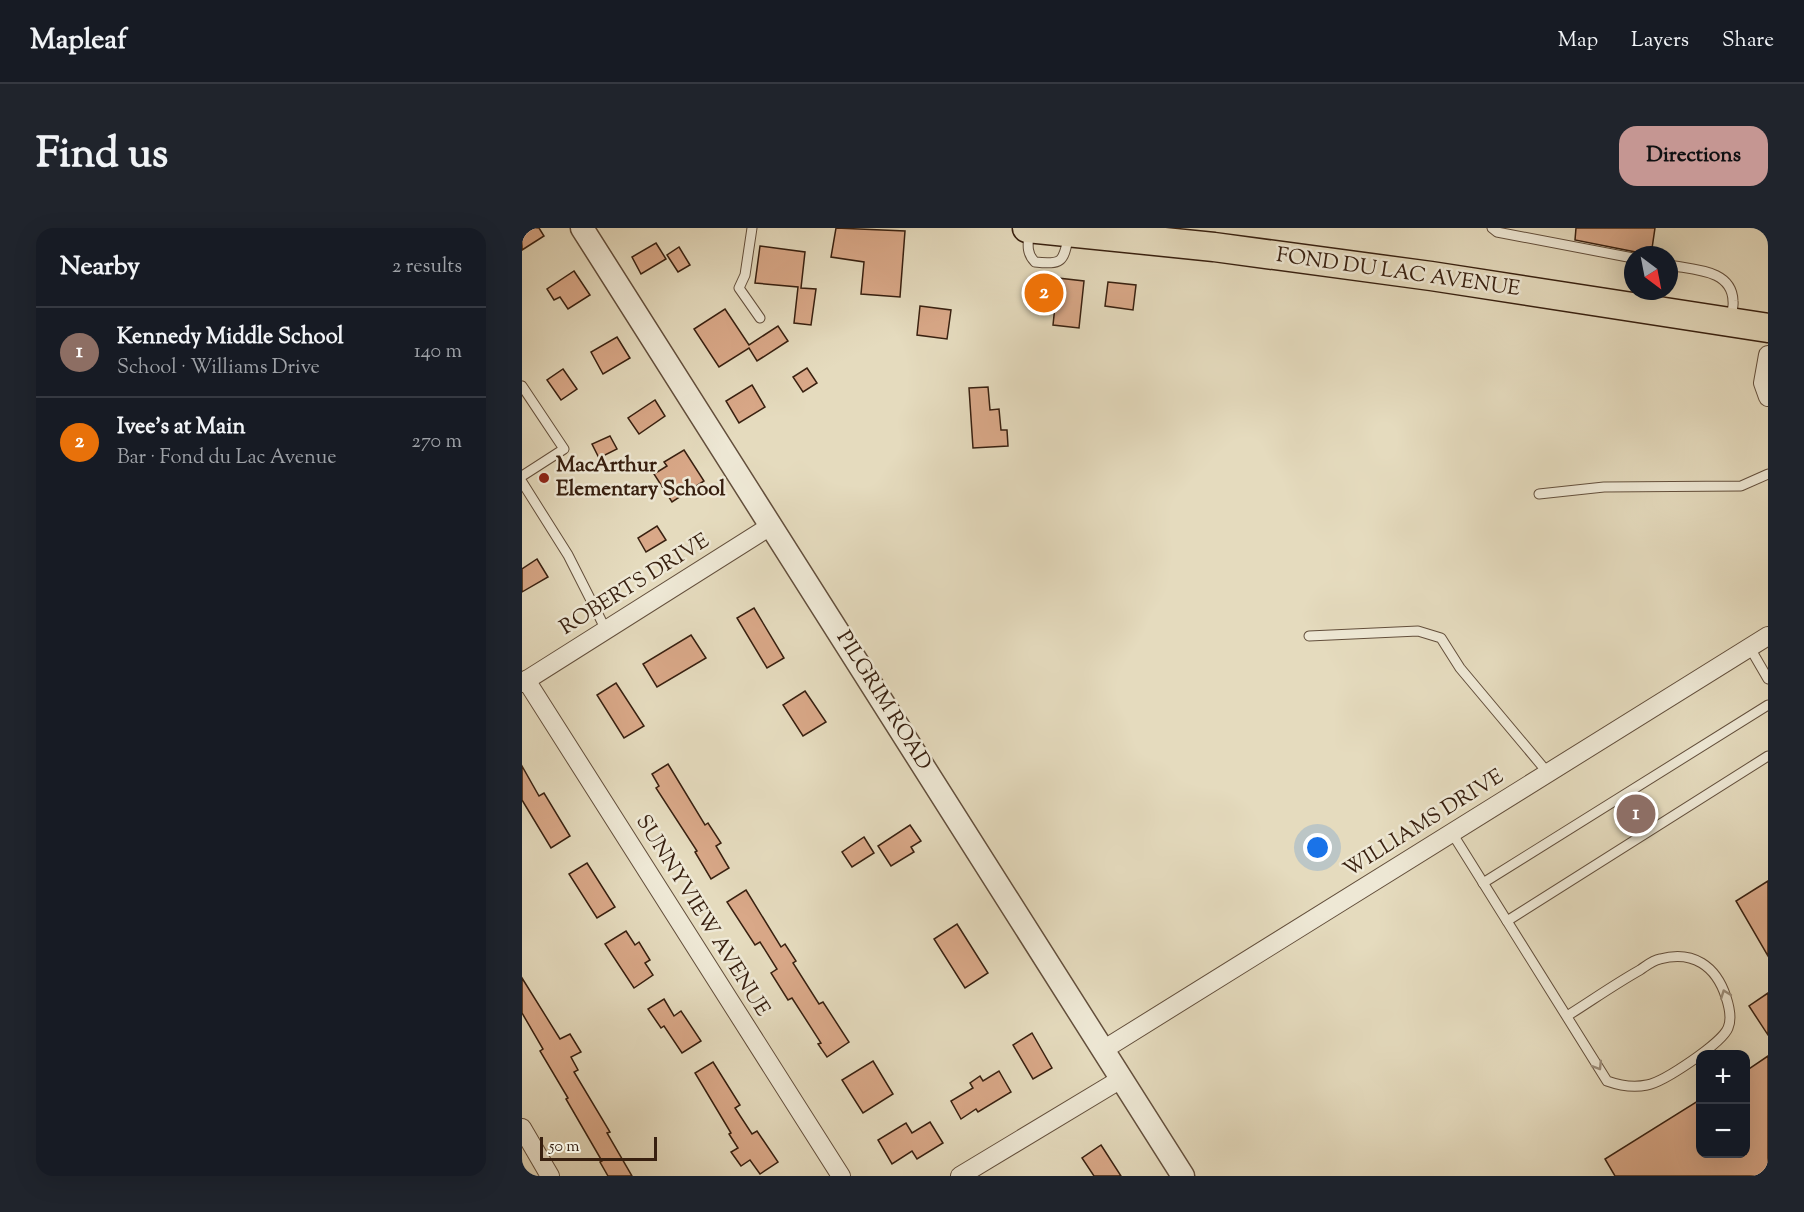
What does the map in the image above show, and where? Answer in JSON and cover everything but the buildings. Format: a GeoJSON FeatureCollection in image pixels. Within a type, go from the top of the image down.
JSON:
{"type":"FeatureCollection","features":[{"type":"Feature","properties":{"kind":"main road","name":"FOND DU LAC AVENUE"},"geometry":{"type":"LineString","coordinates":[[1028,228],[1214,247],[1420,275],[1768,328]]}},
{"type":"Feature","properties":{"kind":"street","name":"PILGRIM ROAD"},"geometry":{"type":"LineString","coordinates":[[582,228],[1183,1176]]}},
{"type":"Feature","properties":{"kind":"street"},"geometry":{"type":"LineString","coordinates":[[1768,355],[1763,383],[1768,397]]}},
{"type":"Feature","properties":{"kind":"street","name":"ROBERTS DRIVE"},"geometry":{"type":"LineString","coordinates":[[524,682],[772,525]]}},
{"type":"Feature","properties":{"kind":"street","name":"WILLIAMS DRIVE"},"geometry":{"type":"LineString","coordinates":[[1103,1050],[1768,636]]}},
{"type":"Feature","properties":{"kind":"street","name":"SUNNYVIEW AVENUE"},"geometry":{"type":"LineString","coordinates":[[524,682],[841,1176]]}},
{"type":"Feature","properties":{"kind":"street"},"geometry":{"type":"LineString","coordinates":[[960,1176],[1121,1079]]}},
{"type":"Feature","properties":{"kind":"street"},"geometry":{"type":"LineString","coordinates":[[522,1128],[550,1176]]}},
{"type":"Feature","properties":{"kind":"lane"},"geometry":{"type":"LineString","coordinates":[[752,228],[745,274],[740,288],[760,318]]}},
{"type":"Feature","properties":{"kind":"lane"},"geometry":{"type":"LineString","coordinates":[[1492,228],[1497,232],[1624,256]]}},
{"type":"Feature","properties":{"kind":"lane"},"geometry":{"type":"LineString","coordinates":[[1678,267],[1719,275],[1730,286],[1733,301],[1730,322]]}},
{"type":"Feature","properties":{"kind":"lane"},"geometry":{"type":"LineString","coordinates":[[522,386],[564,449],[522,476]]}},
{"type":"Feature","properties":{"kind":"lane"},"geometry":{"type":"LineString","coordinates":[[1539,494],[1604,487],[1741,486],[1768,474]]}},
{"type":"Feature","properties":{"kind":"lane"},"geometry":{"type":"LineString","coordinates":[[522,483],[568,555],[606,630]]}},
{"type":"Feature","properties":{"kind":"lane"},"geometry":{"type":"LineString","coordinates":[[1309,636],[1418,631],[1441,638],[1460,668],[1548,773]]}},
{"type":"Feature","properties":{"kind":"lane"},"geometry":{"type":"LineString","coordinates":[[1750,648],[1768,678]]}},
{"type":"Feature","properties":{"kind":"lane"},"geometry":{"type":"LineString","coordinates":[[1483,883],[1768,705]]}},
{"type":"Feature","properties":{"kind":"lane"},"geometry":{"type":"LineString","coordinates":[[1507,921],[1768,756]]}},
{"type":"Feature","properties":{"kind":"lane"},"geometry":{"type":"LineString","coordinates":[[1452,833],[1607,1081],[1623,1087],[1649,1085],[1674,1072],[1715,1044],[1728,1028],[1730,1007],[1714,971],[1700,961],[1680,957],[1659,959],[1567,1016]]}},
{"type":"Feature","properties":{"kind":"place","name":"Ivee's at Main"},"geometry":{"type":"Point","coordinates":[1044,293]}},
{"type":"Feature","properties":{"kind":"place","name":"MacArthur Elementary School"},"geometry":{"type":"Point","coordinates":[544,478]}},
{"type":"Feature","properties":{"kind":"place","name":"Kennedy Middle School"},"geometry":{"type":"Point","coordinates":[1636,814]}}]}
